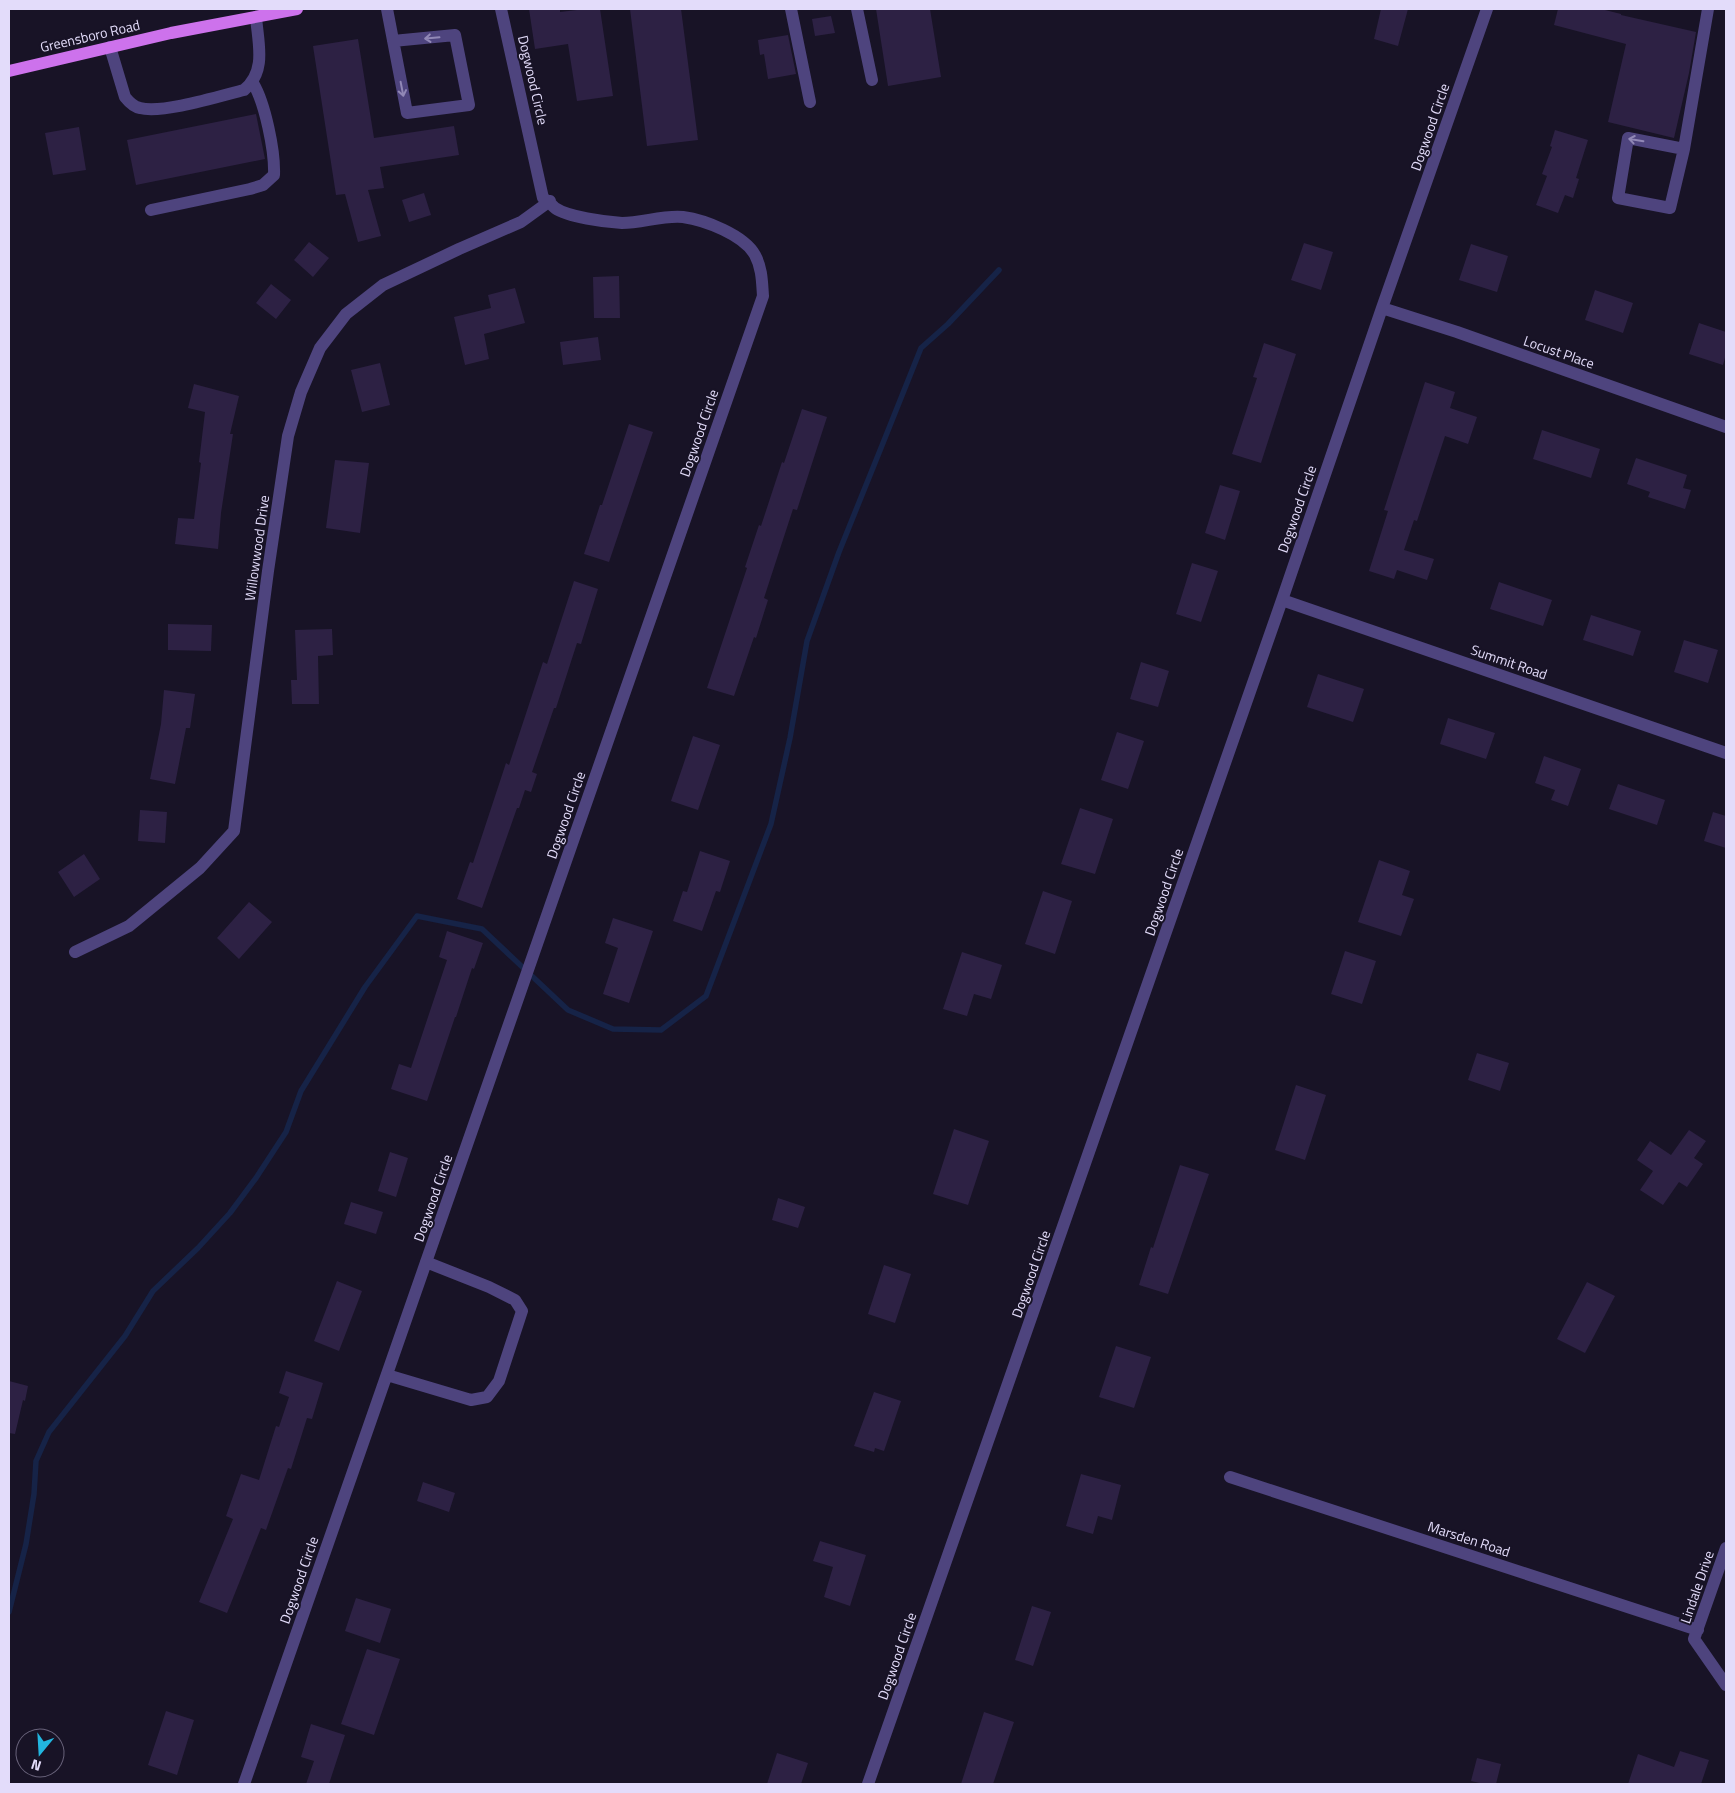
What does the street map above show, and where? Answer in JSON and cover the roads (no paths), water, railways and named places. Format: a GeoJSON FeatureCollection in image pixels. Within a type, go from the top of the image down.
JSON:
{"type":"FeatureCollection","features":[{"type":"Feature","properties":{"kind":"main road","name":"Greensboro Road"},"geometry":{"type":"LineString","coordinates":[[9,71],[110,47],[297,9]]}},
{"type":"Feature","properties":{"kind":"street"},"geometry":{"type":"LineString","coordinates":[[386,9],[407,113],[469,105],[455,35],[393,41]]}},
{"type":"Feature","properties":{"kind":"street","name":"Dogwood Circle"},"geometry":{"type":"LineString","coordinates":[[244,1784],[763,296],[762,272],[756,256],[748,244],[712,224],[682,217],[622,223],[579,217],[555,208],[550,201],[544,198],[501,9]]}},
{"type":"Feature","properties":{"kind":"street"},"geometry":{"type":"LineString","coordinates":[[791,9],[810,102]]}},
{"type":"Feature","properties":{"kind":"street"},"geometry":{"type":"LineString","coordinates":[[857,9],[872,80]]}},
{"type":"Feature","properties":{"kind":"street","name":"Dogwood Circle"},"geometry":{"type":"LineString","coordinates":[[868,1784],[1487,9]]}},
{"type":"Feature","properties":{"kind":"street"},"geometry":{"type":"LineString","coordinates":[[1684,148],[1628,138],[1618,198],[1670,208],[1684,148],[1708,9]]}},
{"type":"Feature","properties":{"kind":"street"},"geometry":{"type":"LineString","coordinates":[[110,47],[125,97],[130,103],[139,108],[165,109],[244,90],[253,83],[260,60],[256,17]]}},
{"type":"Feature","properties":{"kind":"street"},"geometry":{"type":"LineString","coordinates":[[151,210],[250,189],[263,185],[274,175],[270,140],[261,102],[253,83]]}},
{"type":"Feature","properties":{"kind":"street","name":"Willowwood Drive"},"geometry":{"type":"LineString","coordinates":[[75,952],[129,926],[200,868],[234,831],[268,571],[288,436],[301,392],[320,348],[346,314],[383,286],[459,248],[521,222],[550,201]]}},
{"type":"Feature","properties":{"kind":"street","name":"Locust Place"},"geometry":{"type":"LineString","coordinates":[[1382,308],[1457,332],[1726,427]]}},
{"type":"Feature","properties":{"kind":"street","name":"Summit Road"},"geometry":{"type":"LineString","coordinates":[[1282,600],[1726,752]]}},
{"type":"Feature","properties":{"kind":"street"},"geometry":{"type":"LineString","coordinates":[[387,1375],[471,1400],[486,1397],[499,1381],[522,1311],[515,1300],[489,1287],[426,1262]]}},
{"type":"Feature","properties":{"kind":"street","name":"Marsden Road"},"geometry":{"type":"LineString","coordinates":[[1230,1477],[1698,1630]]}},
{"type":"Feature","properties":{"kind":"street","name":"Lindale Drive"},"geometry":{"type":"LineString","coordinates":[[1726,1548],[1694,1639],[1726,1685]]}},
{"type":"Feature","properties":{"kind":"waterway"},"geometry":{"type":"LineString","coordinates":[[9,1612],[26,1544],[34,1494],[36,1461],[49,1432],[125,1336],[153,1291],[198,1248],[230,1213],[256,1178],[286,1132],[301,1091],[365,987],[417,916],[482,929],[568,1010],[613,1029],[661,1030],[706,996],[771,824],[790,738],[807,641],[839,552],[921,348],[948,324],[999,270]]}}]}
